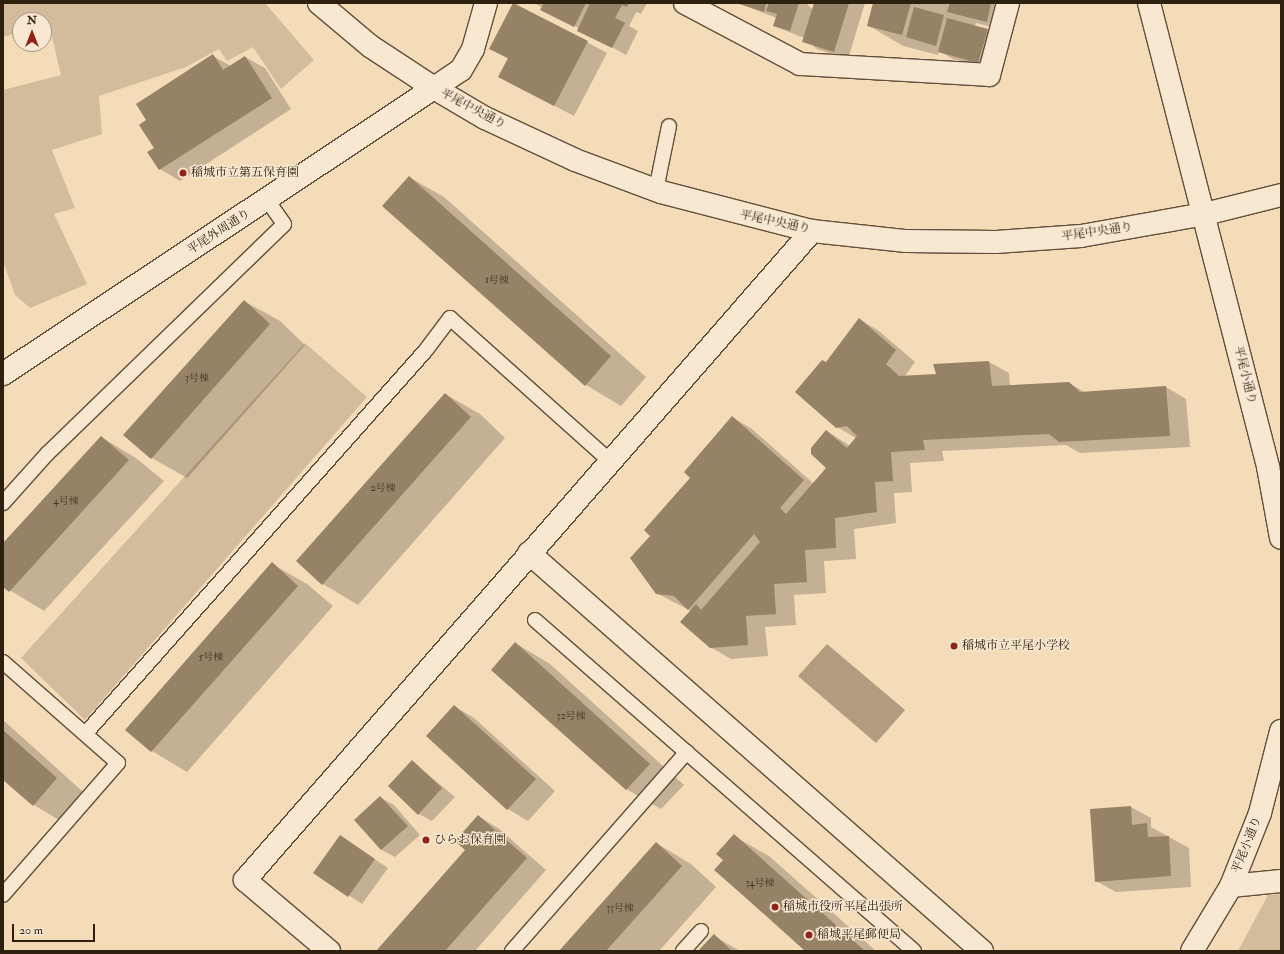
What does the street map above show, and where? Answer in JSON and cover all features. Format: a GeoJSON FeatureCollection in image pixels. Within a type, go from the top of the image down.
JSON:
{"type":"FeatureCollection","features":[{"type":"Feature","properties":{"kind":"street","name":"平尾中央通り"},"geometry":{"type":"LineString","coordinates":[[319,3],[370,46],[434,88],[485,118],[575,160],[656,190],[812,231],[906,241],[996,242],[1081,236],[1205,214],[1281,196]]}},
{"type":"Feature","properties":{"kind":"street","name":"平尾外周通り"},"geometry":{"type":"LineString","coordinates":[[3,374],[461,70],[473,49],[486,3]]}},
{"type":"Feature","properties":{"kind":"street"},"geometry":{"type":"LineString","coordinates":[[685,3],[800,64],[989,75],[1008,3]]}},
{"type":"Feature","properties":{"kind":"street","name":"平尾小通り"},"geometry":{"type":"LineString","coordinates":[[1149,3],[1276,484],[1281,538]]}},
{"type":"Feature","properties":{"kind":"street"},"geometry":{"type":"LineString","coordinates":[[328,951],[245,880],[529,553],[611,462],[812,231]]}},
{"type":"Feature","properties":{"kind":"street"},"geometry":{"type":"LineString","coordinates":[[529,553],[982,951]]}},
{"type":"Feature","properties":{"kind":"street","name":"平尾小通り"},"geometry":{"type":"LineString","coordinates":[[1192,951],[1231,886],[1260,813],[1277,759],[1281,731]]}},
{"type":"Feature","properties":{"kind":"street"},"geometry":{"type":"LineString","coordinates":[[1231,886],[1281,881]]}},
{"type":"Feature","properties":{"kind":"lane"},"geometry":{"type":"LineString","coordinates":[[656,190],[669,126]]}},
{"type":"Feature","properties":{"kind":"lane"},"geometry":{"type":"LineString","coordinates":[[3,503],[47,454],[284,224],[267,200]]}},
{"type":"Feature","properties":{"kind":"lane"},"geometry":{"type":"LineString","coordinates":[[85,734],[426,350],[450,318],[611,462]]}},
{"type":"Feature","properties":{"kind":"lane"},"geometry":{"type":"LineString","coordinates":[[535,620],[914,951]]}},
{"type":"Feature","properties":{"kind":"lane"},"geometry":{"type":"LineString","coordinates":[[3,662],[118,763],[3,896]]}},
{"type":"Feature","properties":{"kind":"lane"},"geometry":{"type":"LineString","coordinates":[[512,951],[687,752]]}},
{"type":"Feature","properties":{"kind":"lane"},"geometry":{"type":"LineString","coordinates":[[683,951],[701,931]]}},
{"type":"Feature","properties":{"kind":"shaded area"},"geometry":{"type":"Polygon","coordinates":[[[3,3],[265,3],[314,60],[281,89],[253,47],[227,61],[219,49],[186,67],[99,96],[102,134],[52,150],[75,208],[54,214],[87,284],[30,308],[15,295],[3,261],[3,90],[61,75],[52,37],[52,12],[12,12],[12,34],[3,37],[3,3]]]}},
{"type":"Feature","properties":{"kind":"shaded area"},"geometry":{"type":"Polygon","coordinates":[[[305,343],[367,397],[85,720],[21,658],[305,343]]]}},
{"type":"Feature","properties":{"kind":"shaded area"},"geometry":{"type":"Polygon","coordinates":[[[827,644],[905,710],[876,743],[798,676],[827,644]]]}},
{"type":"Feature","properties":{"kind":"shaded area"},"geometry":{"type":"Polygon","coordinates":[[[1281,894],[1281,951],[1238,951],[1268,895],[1281,894]]]}},
{"type":"Feature","properties":{"kind":"building"},"geometry":{"type":"Polygon","coordinates":[[[513,3],[588,41],[554,106],[498,77],[508,58],[489,49],[513,3]]]}},
{"type":"Feature","properties":{"kind":"building"},"geometry":{"type":"Polygon","coordinates":[[[544,3],[586,3],[574,27],[540,10],[544,3]]]}},
{"type":"Feature","properties":{"kind":"building"},"geometry":{"type":"Polygon","coordinates":[[[590,3],[629,3],[627,7],[622,5],[615,18],[625,23],[612,48],[577,31],[590,3]]]}},
{"type":"Feature","properties":{"kind":"building"},"geometry":{"type":"Polygon","coordinates":[[[736,3],[766,3],[764,12],[736,3]]]}},
{"type":"Feature","properties":{"kind":"building"},"geometry":{"type":"Polygon","coordinates":[[[769,3],[799,3],[790,31],[773,26],[777,14],[766,11],[769,3]]]}},
{"type":"Feature","properties":{"kind":"building"},"geometry":{"type":"Polygon","coordinates":[[[814,3],[849,3],[834,52],[802,42],[814,3]]]}},
{"type":"Feature","properties":{"kind":"building"},"geometry":{"type":"Polygon","coordinates":[[[873,3],[911,3],[902,35],[867,26],[873,3]]]}},
{"type":"Feature","properties":{"kind":"building"},"geometry":{"type":"Polygon","coordinates":[[[950,3],[991,3],[987,22],[947,12],[950,3]]]}},
{"type":"Feature","properties":{"kind":"building"},"geometry":{"type":"Polygon","coordinates":[[[914,7],[944,15],[936,46],[906,37],[914,7]]]}},
{"type":"Feature","properties":{"kind":"building"},"geometry":{"type":"Polygon","coordinates":[[[947,18],[988,29],[978,63],[938,52],[947,18]]]}},
{"type":"Feature","properties":{"kind":"building"},"geometry":{"type":"Polygon","coordinates":[[[213,54],[223,70],[245,56],[272,98],[159,170],[147,152],[154,148],[139,125],[146,120],[136,104],[213,54]]]}},
{"type":"Feature","properties":{"kind":"building"},"geometry":{"type":"Polygon","coordinates":[[[409,176],[611,356],[585,386],[382,206],[409,176]]]}},
{"type":"Feature","properties":{"kind":"building"},"geometry":{"type":"Polygon","coordinates":[[[244,300],[270,324],[151,459],[123,435],[244,300]]]}},
{"type":"Feature","properties":{"kind":"building"},"geometry":{"type":"Polygon","coordinates":[[[859,318],[896,350],[886,364],[899,376],[936,374],[933,364],[989,361],[992,386],[1069,382],[1080,392],[1166,386],[1170,436],[1059,442],[1049,434],[923,440],[925,450],[891,452],[893,481],[875,482],[877,512],[835,518],[836,548],[805,550],[807,582],[774,584],[776,614],[746,616],[748,645],[710,648],[680,622],[696,604],[701,610],[760,542],[754,534],[688,610],[674,596],[656,594],[630,558],[650,536],[644,530],[690,478],[684,472],[732,416],[804,480],[780,508],[786,514],[826,468],[811,454],[811,448],[826,430],[847,448],[857,436],[847,426],[836,428],[795,392],[822,360],[826,362],[859,318]]]}},
{"type":"Feature","properties":{"kind":"building"},"geometry":{"type":"Polygon","coordinates":[[[445,393],[471,417],[322,585],[296,561],[445,393]]]}},
{"type":"Feature","properties":{"kind":"building"},"geometry":{"type":"Polygon","coordinates":[[[101,436],[129,460],[9,592],[3,587],[3,543],[101,436]]]}},
{"type":"Feature","properties":{"kind":"building"},"geometry":{"type":"Polygon","coordinates":[[[272,562],[298,586],[151,752],[125,730],[272,562]]]}},
{"type":"Feature","properties":{"kind":"building"},"geometry":{"type":"Polygon","coordinates":[[[515,642],[650,764],[626,790],[491,670],[515,642]]]}},
{"type":"Feature","properties":{"kind":"building"},"geometry":{"type":"Polygon","coordinates":[[[454,705],[536,779],[507,810],[426,736],[454,705]]]}},
{"type":"Feature","properties":{"kind":"building"},"geometry":{"type":"Polygon","coordinates":[[[3,730],[57,778],[33,806],[3,780],[3,730]]]}},
{"type":"Feature","properties":{"kind":"building"},"geometry":{"type":"Polygon","coordinates":[[[412,760],[442,788],[418,815],[388,786],[412,760]]]}},
{"type":"Feature","properties":{"kind":"building"},"geometry":{"type":"Polygon","coordinates":[[[380,796],[408,826],[381,850],[354,820],[380,796]]]}},
{"type":"Feature","properties":{"kind":"building"},"geometry":{"type":"Polygon","coordinates":[[[1131,806],[1132,825],[1147,823],[1148,837],[1169,836],[1171,876],[1095,882],[1090,809],[1131,806]]]}},
{"type":"Feature","properties":{"kind":"building"},"geometry":{"type":"Polygon","coordinates":[[[478,815],[527,858],[445,951],[376,951],[465,850],[455,841],[478,815]]]}},
{"type":"Feature","properties":{"kind":"building"},"geometry":{"type":"Polygon","coordinates":[[[734,834],[865,951],[805,951],[714,870],[723,860],[716,854],[734,834]]]}},
{"type":"Feature","properties":{"kind":"building"},"geometry":{"type":"Polygon","coordinates":[[[340,835],[375,859],[348,897],[313,873],[340,835]]]}},
{"type":"Feature","properties":{"kind":"building"},"geometry":{"type":"Polygon","coordinates":[[[656,842],[682,866],[606,951],[559,951],[656,842]]]}},
{"type":"Feature","properties":{"kind":"building"},"geometry":{"type":"Polygon","coordinates":[[[714,934],[732,951],[698,951],[714,934]]]}},
{"type":"Feature","properties":{"kind":"place","name":"稲城市立第五保育園"},"geometry":{"type":"Point","coordinates":[183,173]}},
{"type":"Feature","properties":{"kind":"place","name":"稲城市立平尾小学校"},"geometry":{"type":"Point","coordinates":[954,646]}},
{"type":"Feature","properties":{"kind":"place","name":"ひらお保育園"},"geometry":{"type":"Point","coordinates":[426,840]}},
{"type":"Feature","properties":{"kind":"place","name":"稲城市役所平尾出張所"},"geometry":{"type":"Point","coordinates":[775,907]}},
{"type":"Feature","properties":{"kind":"place","name":"稲城平尾郵便局"},"geometry":{"type":"Point","coordinates":[809,935]}}]}
